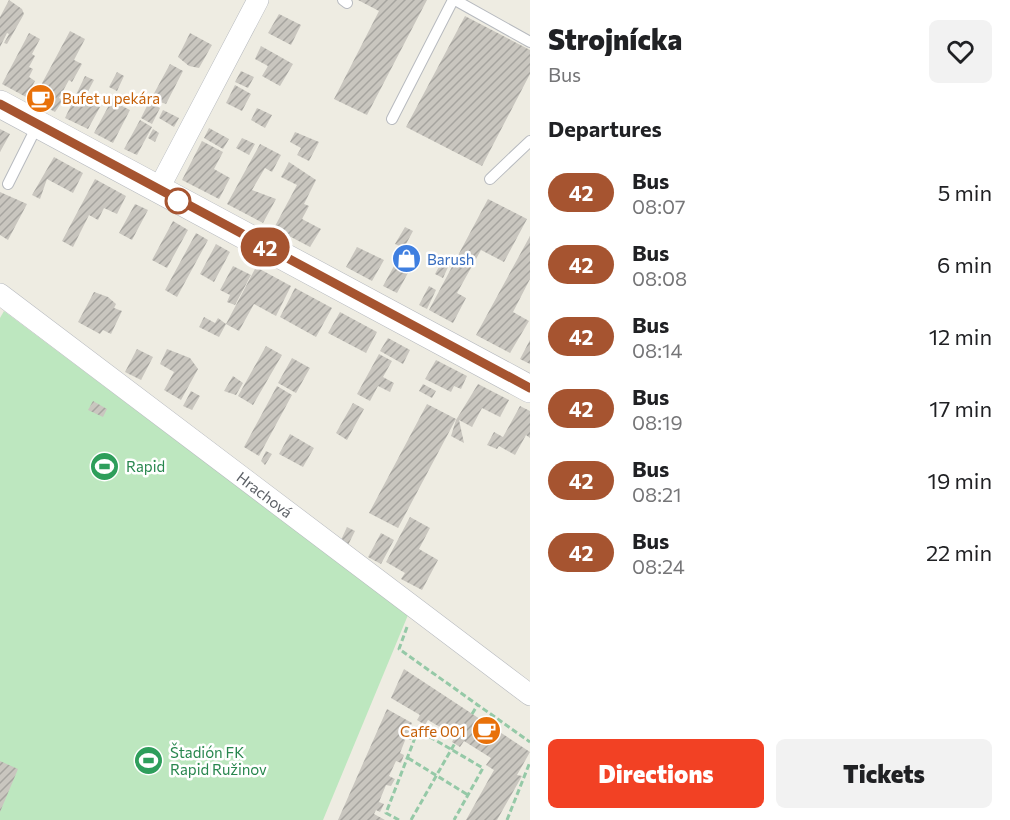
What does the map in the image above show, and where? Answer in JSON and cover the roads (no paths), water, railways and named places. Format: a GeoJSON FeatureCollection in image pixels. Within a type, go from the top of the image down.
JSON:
{"type":"FeatureCollection","features":[{"type":"Feature","properties":{"kind":"street"},"geometry":{"type":"LineString","coordinates":[[158,190],[258,0]]}},
{"type":"Feature","properties":{"kind":"street"},"geometry":{"type":"LineString","coordinates":[[0,104],[530,388]]}},
{"type":"Feature","properties":{"kind":"street","name":"Hrachová"},"geometry":{"type":"LineString","coordinates":[[0,294],[530,695]]}},
{"type":"Feature","properties":{"kind":"lane"},"geometry":{"type":"LineString","coordinates":[[392,119],[454,0],[530,42]]}},
{"type":"Feature","properties":{"kind":"lane"},"geometry":{"type":"LineString","coordinates":[[8,184],[38,124]]}},
{"type":"Feature","properties":{"kind":"lane"},"geometry":{"type":"LineString","coordinates":[[490,179],[530,141]]}},
{"type":"Feature","properties":{"kind":"place","name":"Bufet u pekára"},"geometry":{"type":"Point","coordinates":[41,98]}},
{"type":"Feature","properties":{"kind":"place","name":"Barush"},"geometry":{"type":"Point","coordinates":[406,259]}},
{"type":"Feature","properties":{"kind":"place","name":"Rapid"},"geometry":{"type":"Point","coordinates":[105,466]}},
{"type":"Feature","properties":{"kind":"place","name":"Caffe 001"},"geometry":{"type":"Point","coordinates":[487,731]}},
{"type":"Feature","properties":{"kind":"place","name":"Štadión FK Rapid Ružinov"},"geometry":{"type":"Point","coordinates":[149,761]}}]}
